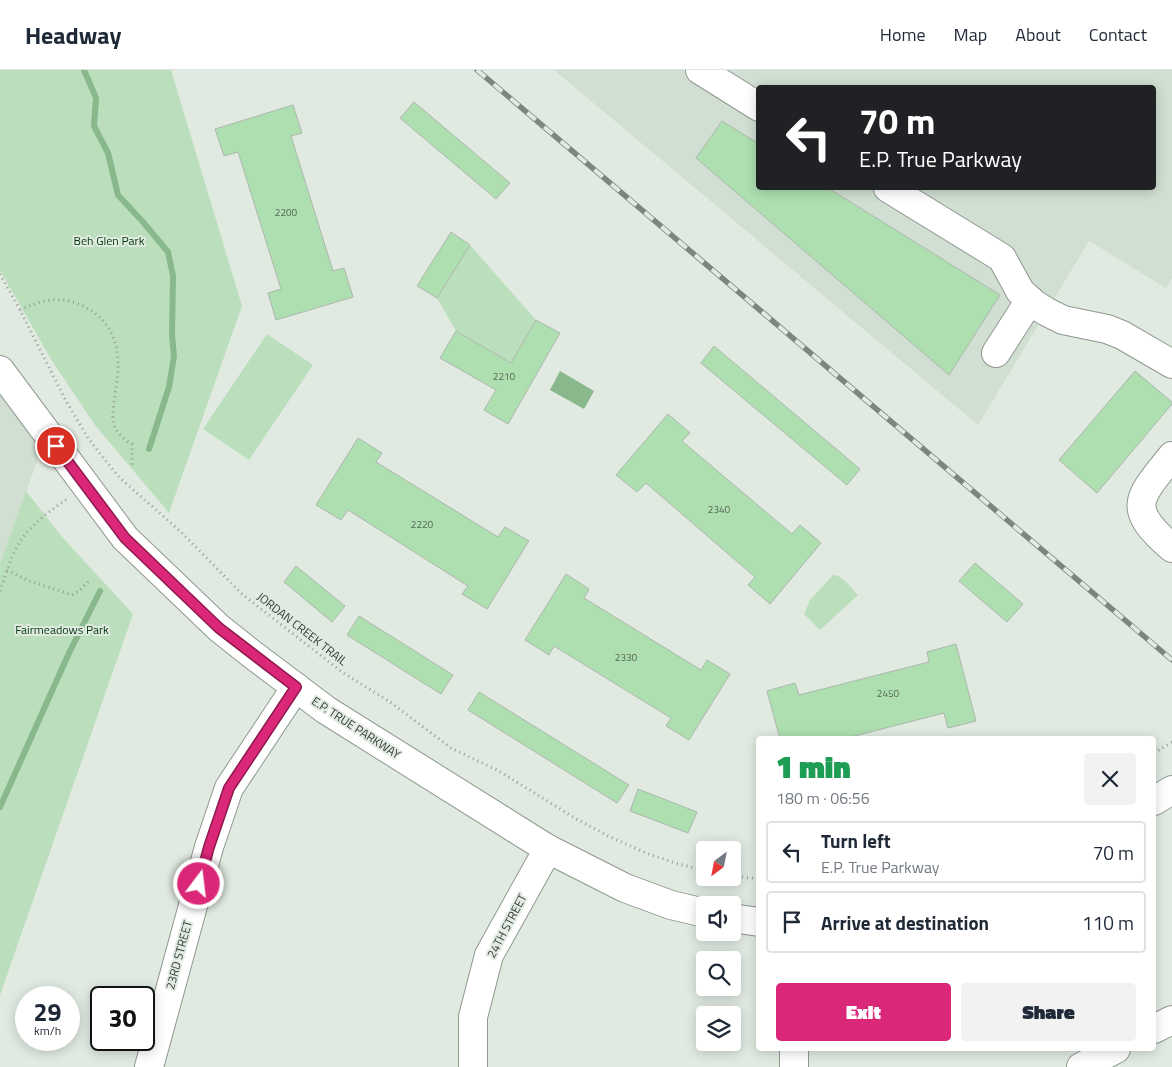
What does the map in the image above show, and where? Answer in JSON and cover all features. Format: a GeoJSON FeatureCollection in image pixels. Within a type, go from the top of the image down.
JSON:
{"type":"FeatureCollection","features":[{"type":"Feature","properties":{"kind":"main road"},"geometry":{"type":"LineString","coordinates":[[700,70],[756,105]]}},
{"type":"Feature","properties":{"kind":"main road"},"geometry":{"type":"LineString","coordinates":[[891,190],[1002,258],[1020,291],[1047,312],[1063,320],[1122,335],[1172,364]]}},
{"type":"Feature","properties":{"kind":"main road"},"geometry":{"type":"LineString","coordinates":[[996,353],[1030,300]]}},
{"type":"Feature","properties":{"kind":"main road","name":"E.P. TRUE PARKWAY"},"geometry":{"type":"LineString","coordinates":[[0,355],[7,379],[125,538],[226,634],[334,714],[548,849],[625,888],[671,905],[696,911]]}},
{"type":"Feature","properties":{"kind":"main road"},"geometry":{"type":"LineString","coordinates":[[1172,456],[1151,481],[1142,496],[1141,508],[1144,519],[1154,533],[1172,548]]}},
{"type":"Feature","properties":{"kind":"main road","name":"23RD STREET"},"geometry":{"type":"LineString","coordinates":[[149,1067],[209,847],[229,788],[296,687]]}},
{"type":"Feature","properties":{"kind":"main road"},"geometry":{"type":"LineString","coordinates":[[1156,800],[1172,790]]}},
{"type":"Feature","properties":{"kind":"main road","name":"24TH STREET"},"geometry":{"type":"LineString","coordinates":[[473,1067],[473,1017],[489,955],[548,849]]}},
{"type":"Feature","properties":{"kind":"main road"},"geometry":{"type":"LineString","coordinates":[[741,919],[756,922]]}},
{"type":"Feature","properties":{"kind":"main road"},"geometry":{"type":"LineString","coordinates":[[1156,1028],[1172,1020]]}},
{"type":"Feature","properties":{"kind":"main road"},"geometry":{"type":"LineString","coordinates":[[794,1051],[794,1067]]}},
{"type":"Feature","properties":{"kind":"main road"},"geometry":{"type":"LineString","coordinates":[[1080,1067],[1112,1051]]}},
{"type":"Feature","properties":{"kind":"main road"},"geometry":{"type":"LineString","coordinates":[[1117,1051],[1127,1067]]}},
{"type":"Feature","properties":{"kind":"path","name":"JORDAN CREEK TRAIL"},"geometry":{"type":"LineString","coordinates":[[0,274],[66,401],[88,438],[119,477],[181,532],[242,594],[342,672],[390,702],[451,748],[499,771],[573,817],[608,836],[661,858],[696,868]]}},
{"type":"Feature","properties":{"kind":"path"},"geometry":{"type":"LineString","coordinates":[[20,310],[34,303],[47,300],[75,302],[97,315],[107,325],[118,350],[118,376],[113,414],[114,427],[123,438],[132,444],[132,467]]}},
{"type":"Feature","properties":{"kind":"path"},"geometry":{"type":"LineString","coordinates":[[0,591],[7,570],[23,538],[46,514],[85,485]]}},
{"type":"Feature","properties":{"kind":"path"},"geometry":{"type":"LineString","coordinates":[[7,570],[27,580],[72,595],[91,579]]}},
{"type":"Feature","properties":{"kind":"path"},"geometry":{"type":"LineString","coordinates":[[1156,752],[1172,742]]}},
{"type":"Feature","properties":{"kind":"path"},"geometry":{"type":"LineString","coordinates":[[741,877],[756,879]]}},
{"type":"Feature","properties":{"kind":"shaded area"},"geometry":{"type":"Polygon","coordinates":[[[554,70],[1172,70],[1172,278],[1166,288],[1089,241],[978,425],[554,70]]]}},
{"type":"Feature","properties":{"kind":"shaded area"},"geometry":{"type":"Polygon","coordinates":[[[0,369],[47,434],[0,564],[0,369]]]}},
{"type":"Feature","properties":{"kind":"shaded area"},"geometry":{"type":"Polygon","coordinates":[[[560,371],[594,391],[584,409],[550,390],[560,371]]]}},
{"type":"Feature","properties":{"kind":"green space","name":"Beh Glen Park"},"geometry":{"type":"Polygon","coordinates":[[[0,70],[171,70],[242,306],[169,513],[95,425],[52,361],[0,270],[0,70]]]}},
{"type":"Feature","properties":{"kind":"green space"},"geometry":{"type":"Polygon","coordinates":[[[470,245],[536,320],[511,363],[456,331],[437,298],[470,245]]]}},
{"type":"Feature","properties":{"kind":"green space"},"geometry":{"type":"Polygon","coordinates":[[[267,334],[313,365],[249,460],[203,429],[267,334]]]}},
{"type":"Feature","properties":{"kind":"green space","name":"Fairmeadows Park"},"geometry":{"type":"Polygon","coordinates":[[[26,491],[63,538],[133,614],[0,995],[0,564],[26,491]]]}},
{"type":"Feature","properties":{"kind":"green space"},"geometry":{"type":"Polygon","coordinates":[[[833,575],[843,579],[858,595],[820,630],[804,614],[810,600],[833,575]]]}},
{"type":"Feature","properties":{"kind":"building"},"geometry":{"type":"Polygon","coordinates":[[[414,102],[510,183],[496,199],[400,118],[414,102]]]}},
{"type":"Feature","properties":{"kind":"building"},"geometry":{"type":"Polygon","coordinates":[[[293,105],[302,133],[291,136],[333,271],[344,268],[353,297],[276,320],[268,293],[281,289],[238,152],[224,156],[215,129],[293,105]]]}},
{"type":"Feature","properties":{"kind":"building"},"geometry":{"type":"Polygon","coordinates":[[[722,121],[756,142],[756,190],[831,190],[1000,295],[949,375],[696,158],[722,121]]]}},
{"type":"Feature","properties":{"kind":"building"},"geometry":{"type":"Polygon","coordinates":[[[451,232],[470,245],[437,298],[417,286],[451,232]]]}},
{"type":"Feature","properties":{"kind":"building"},"geometry":{"type":"Polygon","coordinates":[[[536,320],[560,333],[508,424],[484,410],[496,390],[440,358],[456,331],[511,363],[536,320]]]}},
{"type":"Feature","properties":{"kind":"building"},"geometry":{"type":"Polygon","coordinates":[[[714,346],[860,469],[847,485],[701,363],[714,346]]]}},
{"type":"Feature","properties":{"kind":"building"},"geometry":{"type":"Polygon","coordinates":[[[1135,371],[1172,404],[1097,493],[1059,460],[1135,371]]]}},
{"type":"Feature","properties":{"kind":"building"},"geometry":{"type":"Polygon","coordinates":[[[668,414],[690,433],[682,441],[792,534],[800,525],[821,543],[770,604],[748,585],[755,577],[646,483],[637,492],[616,475],[668,414]]]}},
{"type":"Feature","properties":{"kind":"building"},"geometry":{"type":"Polygon","coordinates":[[[358,438],[382,453],[376,462],[498,537],[505,527],[529,541],[487,609],[462,594],[468,586],[348,510],[341,520],[316,505],[358,438]]]}},
{"type":"Feature","properties":{"kind":"building"},"geometry":{"type":"Polygon","coordinates":[[[975,563],[1023,604],[1007,622],[959,581],[975,563]]]}},
{"type":"Feature","properties":{"kind":"building"},"geometry":{"type":"Polygon","coordinates":[[[296,566],[345,606],[332,622],[284,582],[296,566]]]}},
{"type":"Feature","properties":{"kind":"building"},"geometry":{"type":"Polygon","coordinates":[[[566,574],[589,589],[584,598],[701,670],[707,660],[730,674],[689,740],[666,726],[671,718],[554,646],[549,655],[525,640],[566,574]]]}},
{"type":"Feature","properties":{"kind":"building"},"geometry":{"type":"Polygon","coordinates":[[[359,616],[453,675],[441,694],[347,635],[359,616]]]}},
{"type":"Feature","properties":{"kind":"building"},"geometry":{"type":"Polygon","coordinates":[[[956,644],[976,721],[948,728],[944,713],[855,736],[779,736],[767,691],[795,683],[799,695],[929,662],[927,652],[956,644]]]}},
{"type":"Feature","properties":{"kind":"building"},"geometry":{"type":"Polygon","coordinates":[[[479,692],[629,785],[617,803],[468,710],[479,692]]]}},
{"type":"Feature","properties":{"kind":"building"},"geometry":{"type":"Polygon","coordinates":[[[638,789],[697,812],[688,833],[630,811],[638,789]]]}},
{"type":"Feature","properties":{"kind":"waterway"},"geometry":{"type":"LineString","coordinates":[[84,70],[96,98],[94,126],[108,153],[118,195],[168,252],[173,276],[172,335],[174,356],[169,387],[149,449]]}},
{"type":"Feature","properties":{"kind":"waterway"},"geometry":{"type":"LineString","coordinates":[[0,807],[69,653],[100,591]]}},
{"type":"Feature","properties":{"kind":"railway"},"geometry":{"type":"LineString","coordinates":[[477,70],[1172,660]]}},
{"type":"Feature","properties":{"kind":"route"},"geometry":{"type":"LineString","coordinates":[[56,446],[125,538],[219,628],[296,687],[229,788],[199,884]]}}]}
